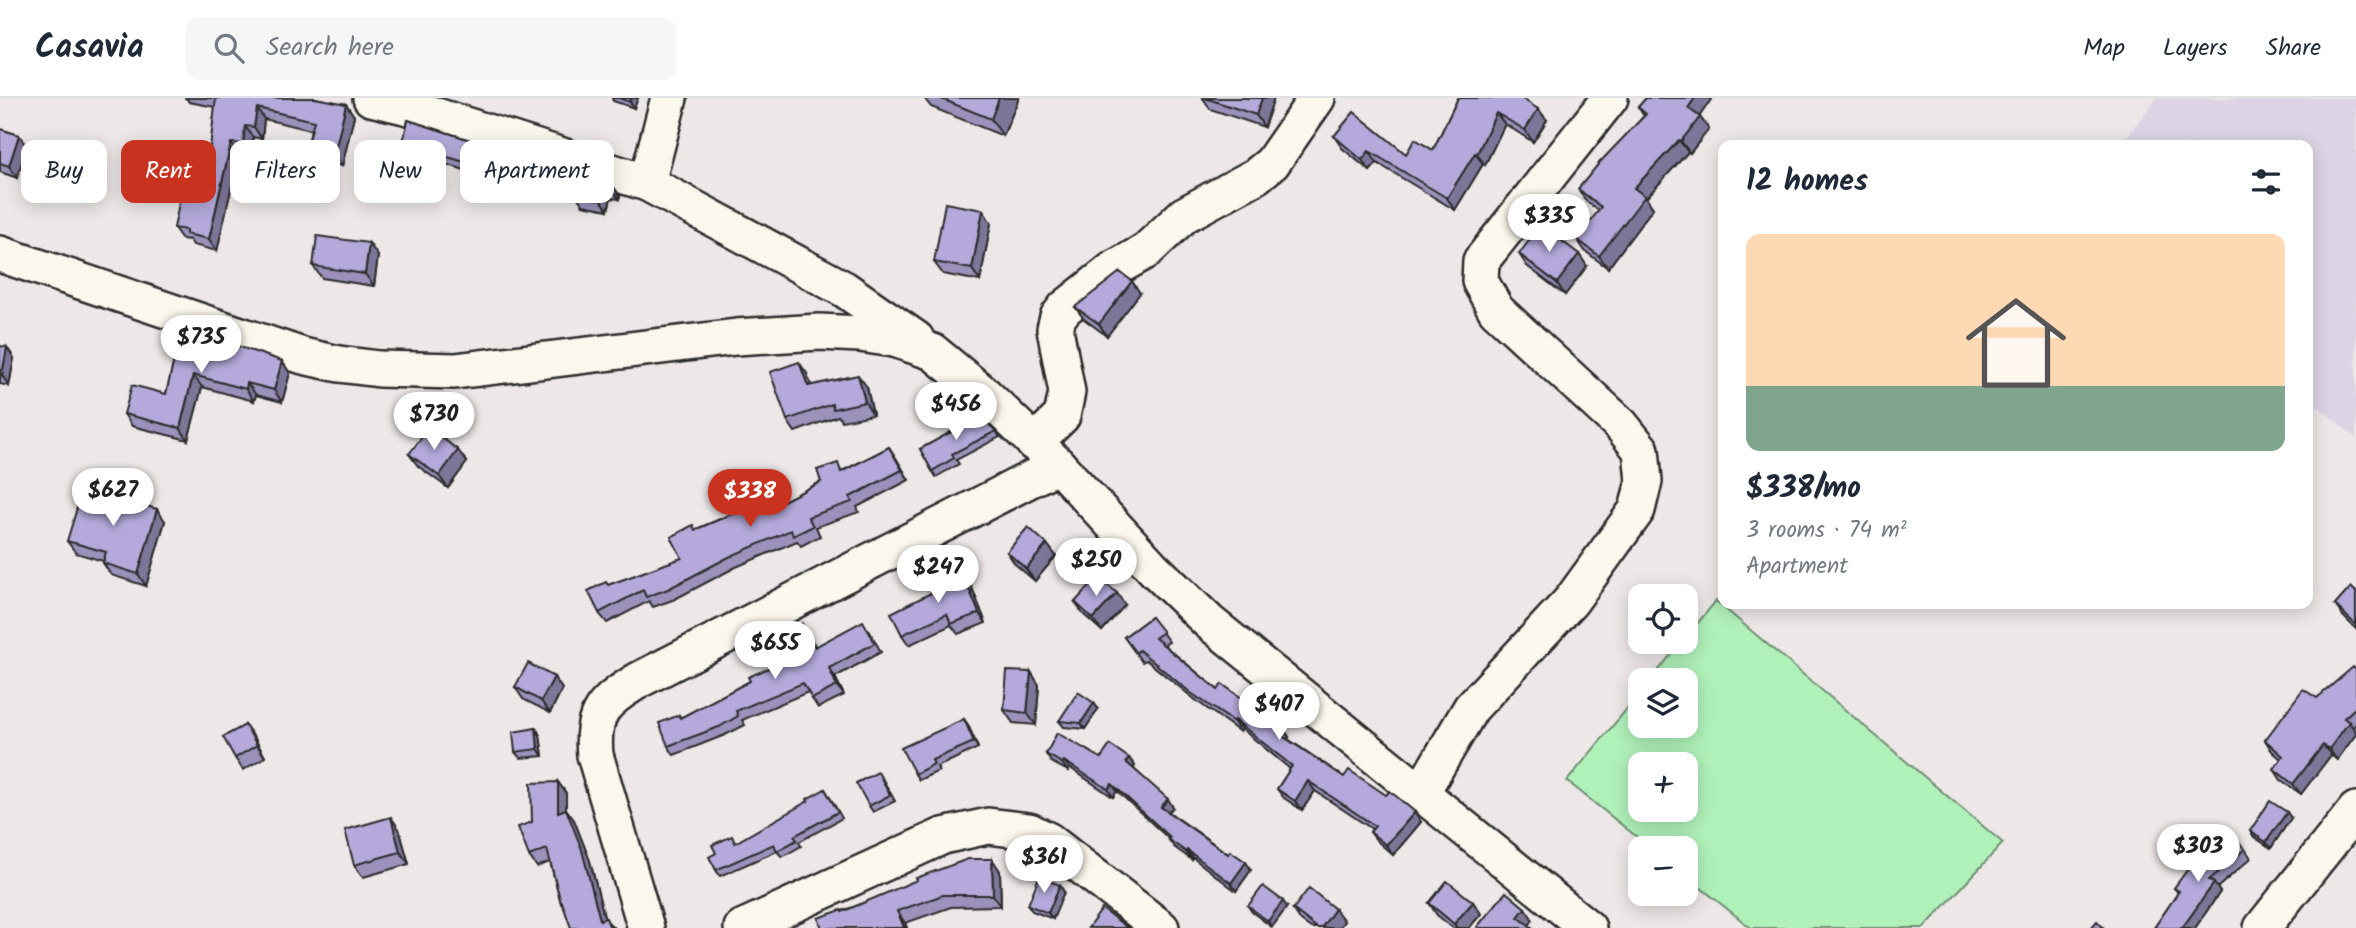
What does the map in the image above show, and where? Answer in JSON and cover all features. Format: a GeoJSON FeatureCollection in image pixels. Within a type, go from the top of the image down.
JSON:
{"type":"FeatureCollection","features":[{"type":"Feature","properties":{"kind":"street"},"geometry":{"type":"LineString","coordinates":[[371,98],[406,102],[648,183],[844,289],[878,311],[984,394],[1209,622],[1588,928]]}},
{"type":"Feature","properties":{"kind":"street"},"geometry":{"type":"LineString","coordinates":[[648,183],[669,98]]}},
{"type":"Feature","properties":{"kind":"street"},"geometry":{"type":"LineString","coordinates":[[646,928],[596,755],[593,730],[602,709],[617,694],[639,680],[1046,454],[1062,416],[1067,392],[1055,328],[1058,317],[1065,308],[1114,269],[1146,251],[1184,215],[1256,176],[1272,163],[1317,98]]}},
{"type":"Feature","properties":{"kind":"street"},"geometry":{"type":"LineString","coordinates":[[1421,793],[1471,708],[1571,601],[1637,510],[1644,481],[1641,450],[1621,425],[1496,310],[1480,281],[1481,261],[1610,98]]}},
{"type":"Feature","properties":{"kind":"street"},"geometry":{"type":"LineString","coordinates":[[0,254],[303,356],[339,365],[456,371],[736,337],[819,332],[894,339],[933,352]]}},
{"type":"Feature","properties":{"kind":"street"},"geometry":{"type":"LineString","coordinates":[[2262,928],[2356,810]]}},
{"type":"Feature","properties":{"kind":"street"},"geometry":{"type":"LineString","coordinates":[[742,928],[943,836],[988,827],[1030,831],[1049,841],[1161,928]]}},
{"type":"Feature","properties":{"kind":"shaded area"},"geometry":{"type":"Polygon","coordinates":[[[2157,98],[2356,98],[2356,438],[2313,402],[2313,140],[2124,140],[2157,98]]]}},
{"type":"Feature","properties":{"kind":"green space"},"geometry":{"type":"Polygon","coordinates":[[[1716,601],[1718,609],[1725,609],[2003,843],[1924,928],[1751,928],[1698,885],[1698,836],[1636,836],[1567,781],[1628,707],[1628,738],[1698,738],[1698,668],[1660,668],[1671,654],[1698,654],[1698,622],[1716,601]]]}},
{"type":"Feature","properties":{"kind":"building"},"geometry":{"type":"Polygon","coordinates":[[[216,98],[315,98],[346,104],[338,140],[309,140],[314,121],[257,108],[254,127],[245,126],[243,140],[230,140],[209,239],[186,234],[186,230],[174,228],[179,203],[216,203],[216,140],[211,140],[216,98]]]}},
{"type":"Feature","properties":{"kind":"building"},"geometry":{"type":"Polygon","coordinates":[[[939,98],[999,98],[991,119],[939,98]]]}},
{"type":"Feature","properties":{"kind":"building"},"geometry":{"type":"Polygon","coordinates":[[[1205,98],[1262,98],[1256,115],[1205,98]]]}},
{"type":"Feature","properties":{"kind":"building"},"geometry":{"type":"Polygon","coordinates":[[[1458,98],[1521,98],[1538,109],[1525,130],[1496,113],[1477,154],[1475,153],[1447,198],[1369,151],[1362,160],[1334,136],[1354,112],[1406,154],[1415,139],[1433,150],[1458,98]]]}},
{"type":"Feature","properties":{"kind":"building"},"geometry":{"type":"Polygon","coordinates":[[[1646,98],[1695,98],[1688,108],[1700,117],[1681,141],[1679,140],[1634,188],[1645,196],[1599,256],[1577,239],[1601,207],[1578,189],[1646,114],[1638,107],[1646,98]]]}},
{"type":"Feature","properties":{"kind":"building"},"geometry":{"type":"Polygon","coordinates":[[[408,120],[470,140],[460,140],[460,161],[446,156],[446,140],[404,140],[408,120]]]}},
{"type":"Feature","properties":{"kind":"building"},"geometry":{"type":"Polygon","coordinates":[[[0,129],[19,135],[9,166],[0,163],[0,129]]]}},
{"type":"Feature","properties":{"kind":"building"},"geometry":{"type":"Polygon","coordinates":[[[945,203],[983,210],[972,269],[934,262],[945,203]]]}},
{"type":"Feature","properties":{"kind":"building"},"geometry":{"type":"Polygon","coordinates":[[[1541,225],[1579,254],[1557,283],[1519,254],[1541,225]]]}},
{"type":"Feature","properties":{"kind":"building"},"geometry":{"type":"Polygon","coordinates":[[[317,236],[369,243],[365,274],[313,266],[317,236]]]}},
{"type":"Feature","properties":{"kind":"building"},"geometry":{"type":"Polygon","coordinates":[[[1120,272],[1132,281],[1099,324],[1075,307],[1120,272]]]}},
{"type":"Feature","properties":{"kind":"building"},"geometry":{"type":"Polygon","coordinates":[[[175,325],[282,361],[274,390],[247,383],[246,389],[193,375],[180,428],[124,414],[132,385],[166,394],[179,339],[172,337],[175,325]]]}},
{"type":"Feature","properties":{"kind":"building"},"geometry":{"type":"Polygon","coordinates":[[[0,346],[7,347],[2,375],[0,375],[0,346]]]}},
{"type":"Feature","properties":{"kind":"building"},"geometry":{"type":"Polygon","coordinates":[[[799,362],[808,386],[858,375],[865,402],[833,409],[832,404],[787,420],[770,372],[799,362]]]}},
{"type":"Feature","properties":{"kind":"building"},"geometry":{"type":"Polygon","coordinates":[[[980,416],[996,431],[952,454],[954,458],[932,471],[920,449],[980,416]]]}},
{"type":"Feature","properties":{"kind":"building"},"geometry":{"type":"Polygon","coordinates":[[[429,428],[458,450],[439,476],[409,454],[429,428]]]}},
{"type":"Feature","properties":{"kind":"building"},"geometry":{"type":"Polygon","coordinates":[[[889,447],[902,470],[850,497],[852,502],[808,517],[813,526],[793,536],[791,530],[729,557],[668,589],[646,597],[643,590],[599,613],[588,591],[606,582],[608,585],[682,558],[671,537],[693,525],[695,530],[748,507],[752,517],[821,482],[817,470],[838,463],[841,472],[889,447]]]}},
{"type":"Feature","properties":{"kind":"building"},"geometry":{"type":"Polygon","coordinates":[[[84,485],[157,509],[138,574],[103,563],[106,552],[67,541],[84,485]]]}},
{"type":"Feature","properties":{"kind":"building"},"geometry":{"type":"Polygon","coordinates":[[[1028,527],[1047,544],[1026,569],[1007,552],[1028,527]]]}},
{"type":"Feature","properties":{"kind":"building"},"geometry":{"type":"Polygon","coordinates":[[[962,572],[979,613],[951,624],[947,614],[902,635],[891,613],[937,590],[934,584],[962,572]]]}},
{"type":"Feature","properties":{"kind":"building"},"geometry":{"type":"Polygon","coordinates":[[[1098,577],[1117,593],[1093,619],[1075,602],[1098,577]]]}},
{"type":"Feature","properties":{"kind":"building"},"geometry":{"type":"Polygon","coordinates":[[[2351,587],[2356,592],[2356,625],[2335,605],[2351,587]]]}},
{"type":"Feature","properties":{"kind":"building"},"geometry":{"type":"Polygon","coordinates":[[[1151,617],[1163,632],[1155,638],[1218,690],[1222,684],[1283,728],[1278,733],[1344,777],[1349,770],[1386,795],[1390,791],[1415,812],[1386,845],[1370,832],[1375,826],[1308,781],[1295,801],[1277,789],[1292,766],[1235,720],[1234,722],[1191,693],[1139,650],[1136,653],[1124,637],[1151,617]]]}},
{"type":"Feature","properties":{"kind":"building"},"geometry":{"type":"Polygon","coordinates":[[[863,621],[875,643],[829,668],[837,686],[812,699],[803,683],[736,711],[738,716],[719,727],[668,746],[659,723],[679,715],[680,718],[750,681],[748,677],[797,656],[785,634],[802,624],[815,647],[863,621]]]}},
{"type":"Feature","properties":{"kind":"building"},"geometry":{"type":"Polygon","coordinates":[[[528,663],[554,677],[541,701],[515,687],[528,663]]]}},
{"type":"Feature","properties":{"kind":"building"},"geometry":{"type":"Polygon","coordinates":[[[2353,667],[2356,670],[2356,707],[2344,718],[2349,722],[2329,749],[2323,745],[2293,784],[2274,769],[2283,756],[2265,740],[2303,689],[2317,698],[2353,667]]]}},
{"type":"Feature","properties":{"kind":"building"},"geometry":{"type":"Polygon","coordinates":[[[1007,671],[1031,672],[1027,713],[1004,710],[1007,671]]]}},
{"type":"Feature","properties":{"kind":"building"},"geometry":{"type":"Polygon","coordinates":[[[1078,692],[1094,703],[1081,723],[1059,721],[1078,692]]]}},
{"type":"Feature","properties":{"kind":"building"},"geometry":{"type":"Polygon","coordinates":[[[964,719],[974,742],[932,760],[934,764],[915,774],[901,748],[964,719]]]}},
{"type":"Feature","properties":{"kind":"building"},"geometry":{"type":"Polygon","coordinates":[[[245,725],[257,745],[235,758],[223,737],[245,725]]]}},
{"type":"Feature","properties":{"kind":"building"},"geometry":{"type":"Polygon","coordinates":[[[536,728],[538,749],[515,752],[513,732],[536,728]]]}},
{"type":"Feature","properties":{"kind":"building"},"geometry":{"type":"Polygon","coordinates":[[[1057,733],[1101,758],[1110,745],[1129,758],[1126,762],[1168,799],[1161,807],[1228,854],[1230,851],[1246,862],[1231,883],[1168,839],[1170,837],[1112,784],[1108,789],[1064,761],[1062,763],[1046,754],[1057,733]]]}},
{"type":"Feature","properties":{"kind":"building"},"geometry":{"type":"Polygon","coordinates":[[[878,772],[890,795],[869,806],[856,783],[878,772]]]}},
{"type":"Feature","properties":{"kind":"building"},"geometry":{"type":"Polygon","coordinates":[[[558,782],[558,812],[566,809],[582,850],[600,920],[606,918],[610,928],[571,928],[561,903],[547,849],[529,856],[518,827],[532,822],[531,783],[558,782]]]}},
{"type":"Feature","properties":{"kind":"building"},"geometry":{"type":"Polygon","coordinates":[[[825,789],[838,812],[794,836],[797,840],[777,851],[774,844],[716,870],[709,857],[716,853],[712,845],[732,836],[735,843],[825,789]]]}},
{"type":"Feature","properties":{"kind":"building"},"geometry":{"type":"Polygon","coordinates":[[[2270,801],[2287,812],[2266,842],[2250,831],[2270,801]]]}},
{"type":"Feature","properties":{"kind":"building"},"geometry":{"type":"Polygon","coordinates":[[[391,817],[400,852],[354,865],[345,830],[391,817]]]}},
{"type":"Feature","properties":{"kind":"building"},"geometry":{"type":"Polygon","coordinates":[[[2231,834],[2245,849],[2209,880],[2214,883],[2182,928],[2154,928],[2179,891],[2174,888],[2190,866],[2193,868],[2231,834]]]}},
{"type":"Feature","properties":{"kind":"building"},"geometry":{"type":"Polygon","coordinates":[[[968,859],[992,859],[993,895],[943,895],[897,911],[904,927],[902,928],[822,928],[818,918],[841,910],[842,912],[917,880],[916,878],[968,859]]]}},
{"type":"Feature","properties":{"kind":"building"},"geometry":{"type":"Polygon","coordinates":[[[1039,877],[1060,885],[1048,913],[1028,905],[1039,877]]]}},
{"type":"Feature","properties":{"kind":"building"},"geometry":{"type":"Polygon","coordinates":[[[1447,881],[1473,902],[1454,924],[1429,903],[1447,881]]]}},
{"type":"Feature","properties":{"kind":"building"},"geometry":{"type":"Polygon","coordinates":[[[1263,886],[1283,901],[1268,921],[1248,906],[1263,886]]]}},
{"type":"Feature","properties":{"kind":"building"},"geometry":{"type":"Polygon","coordinates":[[[1309,888],[1335,909],[1321,928],[1317,928],[1293,909],[1309,888]]]}},
{"type":"Feature","properties":{"kind":"building"},"geometry":{"type":"Polygon","coordinates":[[[1506,892],[1525,908],[1518,917],[1533,928],[1477,927],[1506,892]]]}},
{"type":"Feature","properties":{"kind":"building"},"geometry":{"type":"Polygon","coordinates":[[[1102,909],[1128,928],[1088,928],[1102,909]]]}},
{"type":"Feature","properties":{"kind":"building"},"geometry":{"type":"Polygon","coordinates":[[[2097,921],[2104,928],[2091,928],[2097,921]]]}}]}
